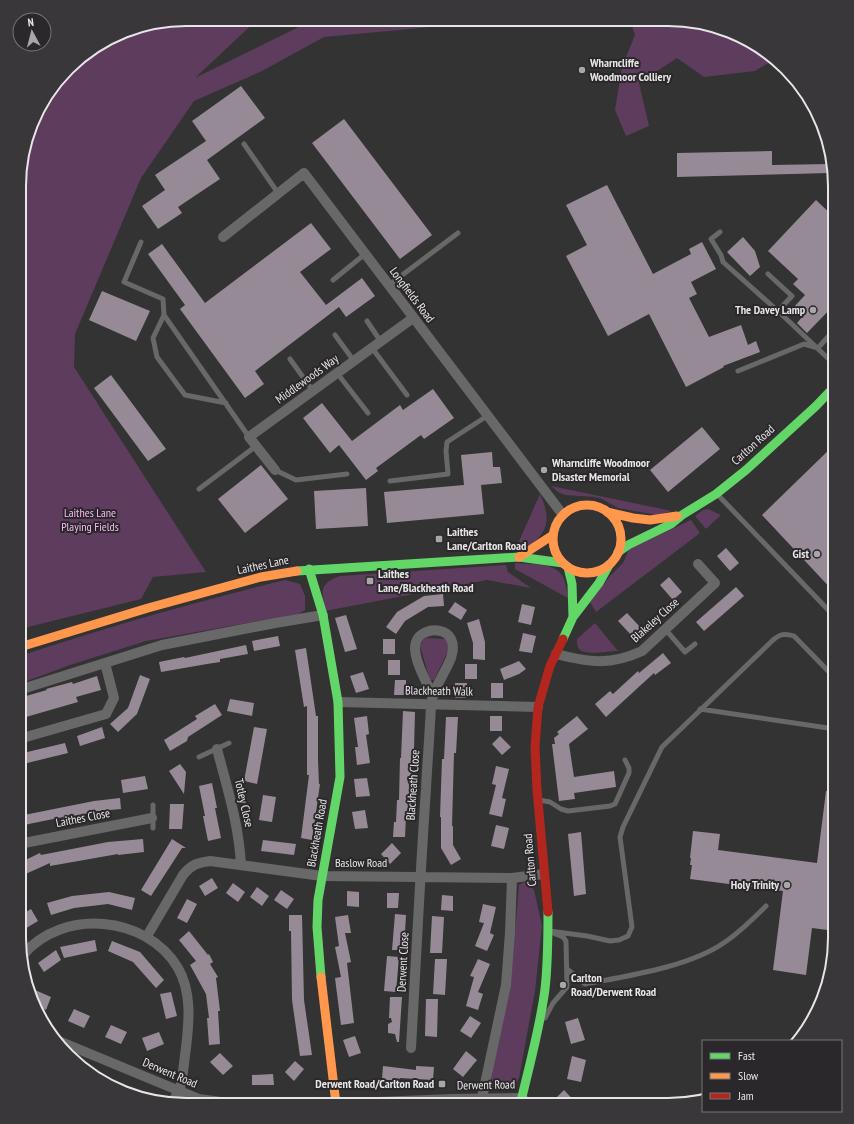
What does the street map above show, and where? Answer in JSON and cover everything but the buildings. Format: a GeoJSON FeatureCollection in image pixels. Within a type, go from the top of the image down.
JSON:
{"type":"FeatureCollection","features":[{"type":"Feature","properties":{"kind":"main road","name":"Carlton Road"},"geometry":{"type":"LineString","coordinates":[[618,552],[628,545],[671,524],[682,515],[716,494],[746,470],[828,393]]}},
{"type":"Feature","properties":{"kind":"main road"},"geometry":{"type":"LineString","coordinates":[[580,506],[589,506],[599,508],[614,518],[619,530],[621,543],[618,552],[609,565],[600,571],[589,573],[578,572],[565,565],[556,553],[553,535],[555,528],[563,515],[580,506]]}},
{"type":"Feature","properties":{"kind":"main road","name":"Carlton Road"},"geometry":{"type":"LineString","coordinates":[[607,512],[650,520],[682,515]]}},
{"type":"Feature","properties":{"kind":"main road","name":"Laithes Lane"},"geometry":{"type":"LineString","coordinates":[[519,557],[553,535]]}},
{"type":"Feature","properties":{"kind":"main road","name":"Laithes Lane"},"geometry":{"type":"LineString","coordinates":[[26,645],[148,608],[261,577],[309,569],[519,557],[565,565]]}},
{"type":"Feature","properties":{"kind":"main road","name":"Carlton Road"},"geometry":{"type":"LineString","coordinates":[[565,565],[572,584],[573,617]]}},
{"type":"Feature","properties":{"kind":"main road","name":"Carlton Road"},"geometry":{"type":"LineString","coordinates":[[523,1098],[545,989],[548,954],[548,930],[535,747],[538,706],[546,678],[573,617],[599,583],[609,565]]}},
{"type":"Feature","properties":{"kind":"main road","name":"Blackheath Road"},"geometry":{"type":"LineString","coordinates":[[309,569],[323,615],[338,702],[340,777],[318,900],[320,967],[329,1098]]}},
{"type":"Feature","properties":{"kind":"street","name":"Longfields Road"},"geometry":{"type":"LineString","coordinates":[[223,237],[304,173],[388,286],[563,515]]}},
{"type":"Feature","properties":{"kind":"street","name":"Middlewoods Way"},"geometry":{"type":"LineString","coordinates":[[249,437],[413,318]]}},
{"type":"Feature","properties":{"kind":"street"},"geometry":{"type":"LineString","coordinates":[[249,437],[275,470]]}},
{"type":"Feature","properties":{"kind":"street","name":"Blakeley Close"},"geometry":{"type":"LineString","coordinates":[[556,654],[580,660],[597,662],[628,658],[642,651],[715,583],[698,564]]}},
{"type":"Feature","properties":{"kind":"street"},"geometry":{"type":"LineString","coordinates":[[26,688],[162,645],[323,615]]}},
{"type":"Feature","properties":{"kind":"street","name":"Blackheath Close"},"geometry":{"type":"LineString","coordinates":[[420,876],[432,700],[454,650],[454,642],[450,636],[443,632],[434,630],[425,632],[420,636],[416,643],[416,653],[419,665],[432,700]]}},
{"type":"Feature","properties":{"kind":"street"},"geometry":{"type":"LineString","coordinates":[[26,737],[106,714],[114,698],[105,663]]}},
{"type":"Feature","properties":{"kind":"street","name":"Blackheath Walk"},"geometry":{"type":"LineString","coordinates":[[338,702],[432,700],[538,706]]}},
{"type":"Feature","properties":{"kind":"street","name":"Totley Close"},"geometry":{"type":"LineString","coordinates":[[217,749],[235,818],[240,843],[241,865]]}},
{"type":"Feature","properties":{"kind":"street","name":"Laithes Close"},"geometry":{"type":"LineString","coordinates":[[26,843],[93,829],[152,823]]}},
{"type":"Feature","properties":{"kind":"street","name":"Baslow Road"},"geometry":{"type":"LineString","coordinates":[[147,936],[183,875],[190,867],[210,860],[322,876],[512,878],[544,874]]}},
{"type":"Feature","properties":{"kind":"street","name":"Derwent Close"},"geometry":{"type":"LineString","coordinates":[[412,1048],[420,876]]}},
{"type":"Feature","properties":{"kind":"street","name":"Carlton Road"},"geometry":{"type":"LineString","coordinates":[[482,1098],[506,985],[512,878]]}},
{"type":"Feature","properties":{"kind":"street"},"geometry":{"type":"LineString","coordinates":[[26,952],[40,939],[63,928],[90,924],[110,925],[133,930],[147,936],[159,946],[179,969],[187,996],[189,1012],[179,1090],[175,1098]]}},
{"type":"Feature","properties":{"kind":"street","name":"Derwent Road"},"geometry":{"type":"LineString","coordinates":[[71,1049],[197,1098]]}},
{"type":"Feature","properties":{"kind":"lane"},"geometry":{"type":"LineString","coordinates":[[244,144],[278,193]]}},
{"type":"Feature","properties":{"kind":"lane"},"geometry":{"type":"LineString","coordinates":[[720,232],[711,239],[721,255],[723,262],[828,358]]}},
{"type":"Feature","properties":{"kind":"lane"},"geometry":{"type":"LineString","coordinates":[[388,286],[458,233]]}},
{"type":"Feature","properties":{"kind":"lane"},"geometry":{"type":"LineString","coordinates":[[141,242],[124,282],[163,298],[164,315],[153,338],[157,357],[185,395],[226,403]]}},
{"type":"Feature","properties":{"kind":"lane"},"geometry":{"type":"LineString","coordinates":[[333,280],[365,254]]}},
{"type":"Feature","properties":{"kind":"lane"},"geometry":{"type":"LineString","coordinates":[[768,274],[792,296],[778,311]]}},
{"type":"Feature","properties":{"kind":"lane"},"geometry":{"type":"LineString","coordinates":[[164,315],[249,437]]}},
{"type":"Feature","properties":{"kind":"lane"},"geometry":{"type":"LineString","coordinates":[[367,321],[381,342]]}},
{"type":"Feature","properties":{"kind":"lane"},"geometry":{"type":"LineString","coordinates":[[335,335],[354,361]]}},
{"type":"Feature","properties":{"kind":"lane"},"geometry":{"type":"LineString","coordinates":[[818,348],[828,337]]}},
{"type":"Feature","properties":{"kind":"lane"},"geometry":{"type":"LineString","coordinates":[[738,371],[804,344],[818,348]]}},
{"type":"Feature","properties":{"kind":"lane"},"geometry":{"type":"LineString","coordinates":[[372,348],[407,395]]}},
{"type":"Feature","properties":{"kind":"lane"},"geometry":{"type":"LineString","coordinates":[[290,359],[313,391]]}},
{"type":"Feature","properties":{"kind":"lane"},"geometry":{"type":"LineString","coordinates":[[337,373],[368,413]]}},
{"type":"Feature","properties":{"kind":"lane"},"geometry":{"type":"LineString","coordinates":[[390,481],[448,474],[446,451],[447,442],[487,416]]}},
{"type":"Feature","properties":{"kind":"lane"},"geometry":{"type":"LineString","coordinates":[[199,489],[256,446]]}},
{"type":"Feature","properties":{"kind":"lane"},"geometry":{"type":"LineString","coordinates":[[275,470],[296,480],[347,474]]}},
{"type":"Feature","properties":{"kind":"lane"},"geometry":{"type":"LineString","coordinates":[[716,494],[828,610]]}},
{"type":"Feature","properties":{"kind":"lane"},"geometry":{"type":"LineString","coordinates":[[665,629],[685,652],[695,644]]}},
{"type":"Feature","properties":{"kind":"lane"},"geometry":{"type":"LineString","coordinates":[[548,930],[610,941],[619,940],[628,936],[632,927],[620,837],[623,827],[662,747],[779,634],[794,636],[828,671]]}},
{"type":"Feature","properties":{"kind":"lane"},"geometry":{"type":"LineString","coordinates":[[700,709],[828,728]]}},
{"type":"Feature","properties":{"kind":"lane"},"geometry":{"type":"LineString","coordinates":[[199,757],[229,743]]}},
{"type":"Feature","properties":{"kind":"lane"},"geometry":{"type":"LineString","coordinates":[[538,800],[550,802],[561,809],[568,811],[610,806],[615,804],[629,773],[629,768],[625,760]]}},
{"type":"Feature","properties":{"kind":"lane"},"geometry":{"type":"LineString","coordinates":[[152,823],[153,805]]}},
{"type":"Feature","properties":{"kind":"lane"},"geometry":{"type":"LineString","coordinates":[[567,969],[585,984],[628,976],[672,965],[705,953],[724,943],[748,924],[766,906]]}},
{"type":"Feature","properties":{"kind":"lane"},"geometry":{"type":"LineString","coordinates":[[537,1032],[553,1004],[567,987],[566,941],[563,937],[548,930]]}},
{"type":"Feature","properties":{"kind":"green space","name":"Laithes Lane Playing Fields"},"geometry":{"type":"Polygon","coordinates":[[[176,26],[251,26],[195,78],[301,26],[442,26],[324,37],[262,71],[194,101],[141,178],[75,334],[74,367],[206,572],[153,577],[141,599],[26,628],[26,176],[31,145],[47,106],[73,73],[89,59],[106,47],[145,31],[176,26]]]}},
{"type":"Feature","properties":{"kind":"green space"},"geometry":{"type":"Polygon","coordinates":[[[632,26],[678,26],[709,31],[748,47],[769,63],[755,71],[704,77],[677,58],[639,83],[649,126],[626,136],[615,110],[622,67],[635,35],[632,26]]]}},
{"type":"Feature","properties":{"kind":"green space"},"geometry":{"type":"Polygon","coordinates":[[[551,486],[672,511],[657,515],[618,508],[600,498],[565,495],[558,492],[551,486]]]}},
{"type":"Feature","properties":{"kind":"green space"},"geometry":{"type":"Polygon","coordinates":[[[540,494],[545,508],[545,527],[542,533],[531,544],[516,548],[540,494]]]}},
{"type":"Feature","properties":{"kind":"green space"},"geometry":{"type":"Polygon","coordinates":[[[708,509],[721,515],[706,529],[695,516],[703,510],[708,509]]]}},
{"type":"Feature","properties":{"kind":"green space"},"geometry":{"type":"Polygon","coordinates":[[[691,520],[700,533],[596,612],[590,602],[610,576],[623,563],[629,549],[691,520]]]}},
{"type":"Feature","properties":{"kind":"green space"},"geometry":{"type":"Polygon","coordinates":[[[515,563],[543,565],[556,569],[561,573],[564,579],[568,598],[515,569],[515,563]]]}},
{"type":"Feature","properties":{"kind":"green space"},"geometry":{"type":"Polygon","coordinates":[[[506,565],[508,572],[531,588],[487,580],[325,611],[323,589],[328,582],[340,576],[506,565]]]}},
{"type":"Feature","properties":{"kind":"green space"},"geometry":{"type":"Polygon","coordinates":[[[285,580],[300,584],[305,596],[305,610],[298,614],[146,641],[70,665],[26,681],[26,654],[151,615],[285,580]]]}},
{"type":"Feature","properties":{"kind":"green space"},"geometry":{"type":"Polygon","coordinates":[[[595,623],[618,651],[592,653],[579,649],[577,646],[577,639],[595,623]]]}},
{"type":"Feature","properties":{"kind":"green space"},"geometry":{"type":"Polygon","coordinates":[[[427,638],[445,639],[448,641],[450,647],[434,680],[430,680],[420,646],[423,640],[427,638]]]}},
{"type":"Feature","properties":{"kind":"green space"},"geometry":{"type":"Polygon","coordinates":[[[524,882],[530,885],[534,890],[542,926],[535,991],[519,1078],[515,1085],[501,1089],[493,1088],[491,1084],[492,1075],[511,980],[519,885],[524,882]]]}},
{"type":"Feature","properties":{"kind":"traffic: fast"},"geometry":{"type":"LineString","coordinates":[[618,552],[628,545],[671,524],[682,515],[716,494],[746,470],[828,393]]}},
{"type":"Feature","properties":{"kind":"traffic: fast"},"geometry":{"type":"LineString","coordinates":[[297,571],[519,557],[563,563]]}},
{"type":"Feature","properties":{"kind":"traffic: fast"},"geometry":{"type":"LineString","coordinates":[[563,639],[573,617],[599,583],[609,565]]}},
{"type":"Feature","properties":{"kind":"traffic: fast"},"geometry":{"type":"LineString","coordinates":[[568,567],[572,584],[573,617]]}},
{"type":"Feature","properties":{"kind":"traffic: fast"},"geometry":{"type":"LineString","coordinates":[[309,569],[323,615],[338,702],[340,777],[318,900],[317,927],[321,977]]}},
{"type":"Feature","properties":{"kind":"traffic: fast"},"geometry":{"type":"LineString","coordinates":[[522,1098],[543,1004],[547,960],[548,912]]}},
{"type":"Feature","properties":{"kind":"traffic: slow"},"geometry":{"type":"LineString","coordinates":[[587,505],[600,508],[611,515],[618,526],[621,539],[618,552],[611,563],[600,570],[587,573],[574,570],[563,563],[556,552],[553,539],[556,526],[563,515],[574,508],[587,505]]}},
{"type":"Feature","properties":{"kind":"traffic: slow"},"geometry":{"type":"LineString","coordinates":[[607,512],[650,520],[677,516]]}},
{"type":"Feature","properties":{"kind":"traffic: slow"},"geometry":{"type":"LineString","coordinates":[[519,557],[553,535]]}},
{"type":"Feature","properties":{"kind":"traffic: slow"},"geometry":{"type":"LineString","coordinates":[[26,645],[148,608],[261,577],[297,571]]}},
{"type":"Feature","properties":{"kind":"traffic: slow"},"geometry":{"type":"LineString","coordinates":[[321,977],[335,1098]]}},
{"type":"Feature","properties":{"kind":"traffic: jam"},"geometry":{"type":"LineString","coordinates":[[548,912],[537,790],[535,747],[538,707],[550,666],[563,639]]}},
{"type":"Feature","properties":{"kind":"place","name":"Wharncliffe Woodmoor Colliery"},"geometry":{"type":"Point","coordinates":[582,70]}},
{"type":"Feature","properties":{"kind":"place","name":"The Davey Lamp"},"geometry":{"type":"Point","coordinates":[813,310]}},
{"type":"Feature","properties":{"kind":"place","name":"Wharncliffe Woodmoor Disaster Memorial"},"geometry":{"type":"Point","coordinates":[544,470]}},
{"type":"Feature","properties":{"kind":"place","name":"Laithes Lane/Carlton Road"},"geometry":{"type":"Point","coordinates":[439,539]}},
{"type":"Feature","properties":{"kind":"place","name":"Gist"},"geometry":{"type":"Point","coordinates":[817,554]}},
{"type":"Feature","properties":{"kind":"place","name":"Laithes Lane/Blackheath Road"},"geometry":{"type":"Point","coordinates":[370,581]}},
{"type":"Feature","properties":{"kind":"place","name":"Holy Trinity"},"geometry":{"type":"Point","coordinates":[787,885]}},
{"type":"Feature","properties":{"kind":"place","name":"Carlton Road/Derwent Road"},"geometry":{"type":"Point","coordinates":[563,985]}},
{"type":"Feature","properties":{"kind":"place","name":"Derwent Road/Carlton Road"},"geometry":{"type":"Point","coordinates":[442,1084]}}]}
